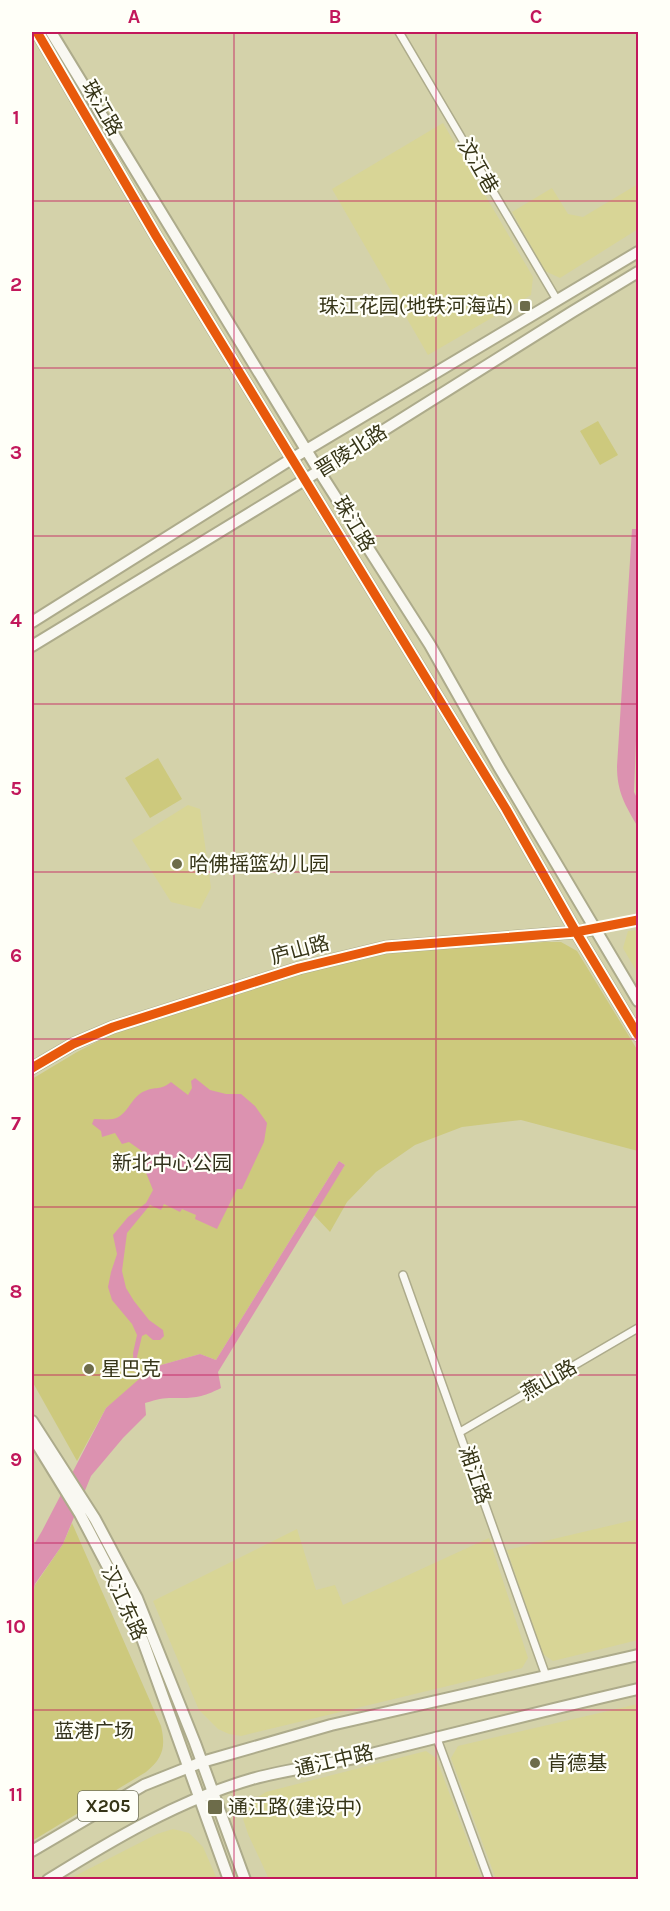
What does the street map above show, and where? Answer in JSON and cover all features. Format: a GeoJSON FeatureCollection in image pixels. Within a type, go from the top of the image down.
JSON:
{"type":"FeatureCollection","features":[{"type":"Feature","properties":{"kind":"main road","name":"珠江路"},"geometry":{"type":"LineString","coordinates":[[37,32],[156,236],[506,809],[576,932],[639,1035]]}},
{"type":"Feature","properties":{"kind":"main road","name":"珠江路"},"geometry":{"type":"LineString","coordinates":[[51,32],[306,450],[430,645],[594,928],[639,1001]]}},
{"type":"Feature","properties":{"kind":"main road","name":"晋陵北路"},"geometry":{"type":"LineString","coordinates":[[32,622],[306,450],[639,252]]}},
{"type":"Feature","properties":{"kind":"main road","name":"晋陵北路"},"geometry":{"type":"LineString","coordinates":[[32,646],[639,272]]}},
{"type":"Feature","properties":{"kind":"main road","name":"庐山路"},"geometry":{"type":"LineString","coordinates":[[32,1068],[73,1044],[113,1027],[299,968],[387,947],[576,932],[594,928]]}},
{"type":"Feature","properties":{"kind":"main road","name":"汉江东路"},"geometry":{"type":"LineString","coordinates":[[32,1421],[122,1592],[229,1880]]}},
{"type":"Feature","properties":{"kind":"main road","name":"汉江东路"},"geometry":{"type":"LineString","coordinates":[[32,1436],[84,1502],[136,1598],[178,1698],[245,1880]]}},
{"type":"Feature","properties":{"kind":"main road","name":"通江中路"},"geometry":{"type":"LineString","coordinates":[[188,1768],[331,1725],[639,1655]]}},
{"type":"Feature","properties":{"kind":"main road","name":"通江中路"},"geometry":{"type":"LineString","coordinates":[[48,1880],[119,1837],[162,1815],[252,1779],[362,1756],[436,1736],[639,1689]]}},
{"type":"Feature","properties":{"kind":"main road","name":"X205"},"geometry":{"type":"LineString","coordinates":[[32,1851],[144,1785],[188,1768]]}},
{"type":"Feature","properties":{"kind":"street","name":"汶江巷"},"geometry":{"type":"LineString","coordinates":[[399,32],[557,300]]}},
{"type":"Feature","properties":{"kind":"street"},"geometry":{"type":"LineString","coordinates":[[594,928],[639,920]]}},
{"type":"Feature","properties":{"kind":"street","name":"湘江路"},"geometry":{"type":"LineString","coordinates":[[403,1275],[546,1676]]}},
{"type":"Feature","properties":{"kind":"street","name":"燕山路"},"geometry":{"type":"LineString","coordinates":[[460,1432],[639,1328]]}},
{"type":"Feature","properties":{"kind":"street"},"geometry":{"type":"LineString","coordinates":[[436,1736],[489,1880]]}},
{"type":"Feature","properties":{"kind":"shaded area"},"geometry":{"type":"Polygon","coordinates":[[[443,123],[533,277],[531,295],[428,355],[332,189],[443,123]]]}},
{"type":"Feature","properties":{"kind":"shaded area"},"geometry":{"type":"Polygon","coordinates":[[[638,184],[638,229],[560,278],[545,271],[512,212],[552,188],[568,214],[583,217],[638,184]]]}},
{"type":"Feature","properties":{"kind":"shaded area"},"geometry":{"type":"Polygon","coordinates":[[[632,529],[638,529],[638,689],[634,792],[638,800],[638,827],[623,798],[618,783],[617,766],[632,529]]]}},
{"type":"Feature","properties":{"kind":"shaded area","name":"哈佛摇篮幼儿园"},"geometry":{"type":"Polygon","coordinates":[[[188,805],[200,809],[211,888],[200,909],[171,902],[132,840],[188,805]]]}},
{"type":"Feature","properties":{"kind":"shaded area"},"geometry":{"type":"Polygon","coordinates":[[[638,930],[638,974],[623,948],[628,931],[638,930]]]}},
{"type":"Feature","properties":{"kind":"shaded area"},"geometry":{"type":"Polygon","coordinates":[[[195,1078],[210,1090],[226,1094],[241,1094],[255,1106],[267,1123],[264,1142],[242,1189],[237,1189],[217,1229],[195,1219],[196,1215],[182,1209],[180,1212],[164,1204],[161,1210],[150,1205],[127,1233],[122,1271],[126,1288],[149,1320],[163,1330],[164,1336],[160,1340],[153,1340],[146,1334],[142,1336],[137,1357],[140,1368],[134,1372],[133,1353],[137,1335],[132,1324],[112,1300],[108,1287],[117,1254],[113,1235],[128,1217],[146,1203],[153,1190],[145,1170],[140,1165],[146,1154],[129,1142],[122,1144],[115,1133],[102,1137],[101,1131],[92,1124],[94,1119],[118,1117],[140,1094],[171,1082],[188,1095],[192,1088],[191,1081],[195,1078]]]}},
{"type":"Feature","properties":{"kind":"shaded area"},"geometry":{"type":"Polygon","coordinates":[[[339,1161],[345,1165],[218,1372],[221,1388],[195,1397],[166,1398],[145,1403],[146,1415],[91,1476],[63,1544],[35,1584],[32,1597],[32,1548],[106,1408],[138,1380],[161,1365],[200,1354],[216,1360],[339,1161]]]}},
{"type":"Feature","properties":{"kind":"shaded area"},"geometry":{"type":"Polygon","coordinates":[[[638,1519],[638,1640],[553,1661],[543,1654],[507,1550],[638,1519]]]}},
{"type":"Feature","properties":{"kind":"shaded area"},"geometry":{"type":"Polygon","coordinates":[[[297,1529],[316,1590],[335,1585],[343,1605],[489,1538],[528,1658],[522,1668],[241,1736],[218,1729],[199,1710],[153,1601],[297,1529]]]}},
{"type":"Feature","properties":{"kind":"shaded area"},"geometry":{"type":"Polygon","coordinates":[[[638,1704],[638,1879],[496,1879],[451,1758],[458,1746],[638,1704]]]}},
{"type":"Feature","properties":{"kind":"shaded area"},"geometry":{"type":"Polygon","coordinates":[[[426,1751],[436,1758],[482,1879],[269,1879],[243,1819],[247,1807],[255,1799],[266,1792],[426,1751]]]}},
{"type":"Feature","properties":{"kind":"shaded area"},"geometry":{"type":"Polygon","coordinates":[[[173,1829],[189,1833],[203,1847],[217,1879],[69,1879],[157,1834],[173,1829]]]}},
{"type":"Feature","properties":{"kind":"green space"},"geometry":{"type":"Polygon","coordinates":[[[598,421],[618,455],[600,465],[580,431],[598,421]]]}},
{"type":"Feature","properties":{"kind":"green space"},"geometry":{"type":"Polygon","coordinates":[[[158,758],[182,799],[150,818],[125,778],[158,758]]]}},
{"type":"Feature","properties":{"kind":"green space","name":"新北中心公园"},"geometry":{"type":"Polygon","coordinates":[[[561,942],[577,951],[638,1051],[638,1151],[521,1120],[462,1127],[415,1145],[376,1172],[347,1202],[330,1232],[313,1214],[345,1165],[339,1161],[216,1360],[200,1354],[161,1365],[106,1408],[77,1461],[32,1381],[32,1079],[110,1035],[224,995],[300,973],[388,953],[561,942]]]}},
{"type":"Feature","properties":{"kind":"green space","name":"蓝港广场"},"geometry":{"type":"Polygon","coordinates":[[[72,1523],[161,1726],[163,1746],[160,1757],[146,1772],[32,1841],[32,1597],[35,1585],[63,1544],[72,1523]]]}},
{"type":"Feature","properties":{"kind":"cycle path"},"geometry":{"type":"LineString","coordinates":[[37,32],[156,236],[506,809],[638,1035]]}},
{"type":"Feature","properties":{"kind":"cycle path"},"geometry":{"type":"LineString","coordinates":[[32,1068],[73,1044],[113,1027],[299,968],[386,947],[576,932],[638,920]]}},
{"type":"Feature","properties":{"kind":"place","name":"珠江花园(地铁河海站)"},"geometry":{"type":"Point","coordinates":[525,306]}},
{"type":"Feature","properties":{"kind":"place","name":"哈佛摇篮幼儿园"},"geometry":{"type":"Point","coordinates":[177,864]}},
{"type":"Feature","properties":{"kind":"place","name":"星巴克"},"geometry":{"type":"Point","coordinates":[89,1369]}},
{"type":"Feature","properties":{"kind":"place","name":"肯德基"},"geometry":{"type":"Point","coordinates":[535,1763]}},
{"type":"Feature","properties":{"kind":"place","name":"通江路(建设中)"},"geometry":{"type":"Point","coordinates":[215,1807]}}]}
